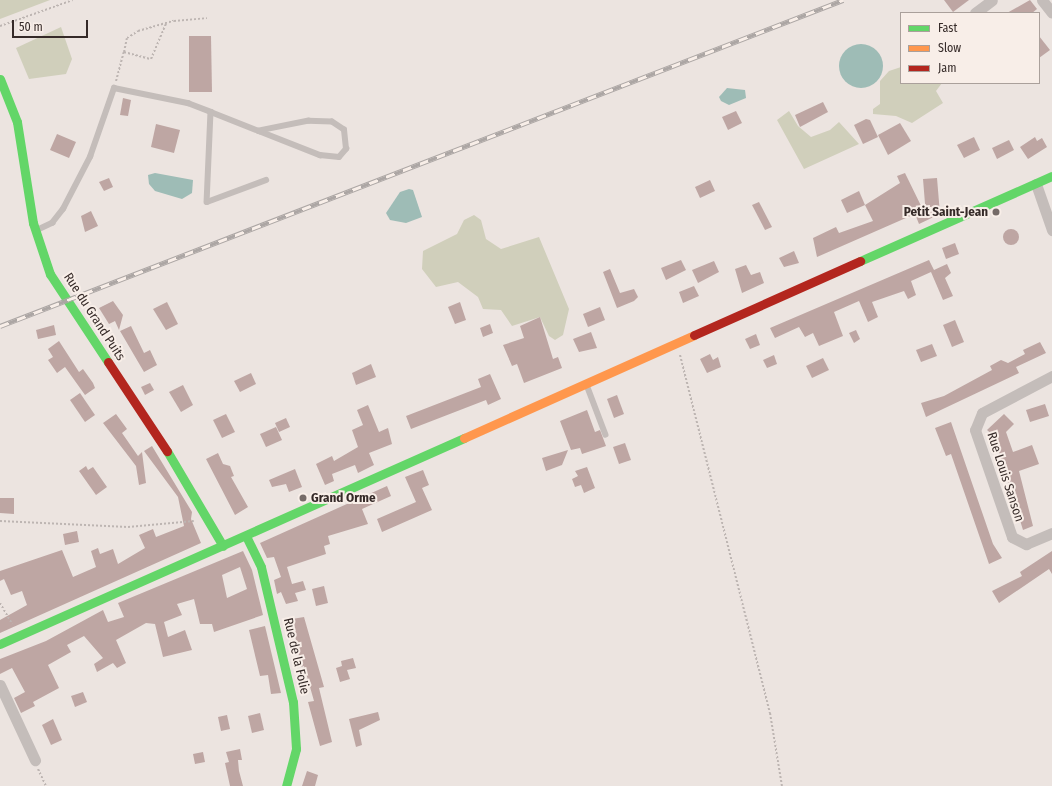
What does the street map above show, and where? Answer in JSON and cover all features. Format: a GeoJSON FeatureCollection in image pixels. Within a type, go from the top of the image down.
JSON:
{"type":"FeatureCollection","features":[{"type":"Feature","properties":{"kind":"main road","name":"Rue du Grand Puits"},"geometry":{"type":"LineString","coordinates":[[0,79],[17,122],[35,231],[50,274],[66,301],[177,466],[223,546]]}},
{"type":"Feature","properties":{"kind":"main road"},"geometry":{"type":"LineString","coordinates":[[0,644],[246,536],[586,381],[1052,176]]}},
{"type":"Feature","properties":{"kind":"main road","name":"Rue de la Folie"},"geometry":{"type":"LineString","coordinates":[[246,536],[261,567],[293,702],[296,749],[286,786]]}},
{"type":"Feature","properties":{"kind":"street"},"geometry":{"type":"LineString","coordinates":[[976,12],[992,0]]}},
{"type":"Feature","properties":{"kind":"street"},"geometry":{"type":"LineString","coordinates":[[1042,0],[1052,13]]}},
{"type":"Feature","properties":{"kind":"street"},"geometry":{"type":"LineString","coordinates":[[1036,184],[1052,230]]}},
{"type":"Feature","properties":{"kind":"street","name":"Rue Louis Sanson"},"geometry":{"type":"LineString","coordinates":[[1052,376],[982,413],[975,430],[1012,537],[1026,544],[1052,533]]}},
{"type":"Feature","properties":{"kind":"street"},"geometry":{"type":"LineString","coordinates":[[0,684],[35,760]]}},
{"type":"Feature","properties":{"kind":"lane"},"geometry":{"type":"LineString","coordinates":[[35,231],[52,223],[63,209],[90,157],[114,88],[188,103],[212,112],[259,131],[320,155],[339,157],[346,149],[344,130],[332,122],[309,121],[259,131]]}},
{"type":"Feature","properties":{"kind":"lane"},"geometry":{"type":"LineString","coordinates":[[212,112],[207,202],[266,180]]}},
{"type":"Feature","properties":{"kind":"lane"},"geometry":{"type":"LineString","coordinates":[[586,381],[606,435]]}},
{"type":"Feature","properties":{"kind":"path"},"geometry":{"type":"LineString","coordinates":[[0,26],[72,0]]}},
{"type":"Feature","properties":{"kind":"path"},"geometry":{"type":"LineString","coordinates":[[114,88],[127,38],[166,23],[207,18]]}},
{"type":"Feature","properties":{"kind":"path"},"geometry":{"type":"LineString","coordinates":[[124,52],[150,59],[166,23]]}},
{"type":"Feature","properties":{"kind":"path"},"geometry":{"type":"LineString","coordinates":[[677,342],[766,698],[782,786]]}},
{"type":"Feature","properties":{"kind":"path"},"geometry":{"type":"LineString","coordinates":[[0,521],[158,526],[200,519]]}},
{"type":"Feature","properties":{"kind":"path"},"geometry":{"type":"LineString","coordinates":[[0,603],[9,617]]}},
{"type":"Feature","properties":{"kind":"path"},"geometry":{"type":"LineString","coordinates":[[35,760],[46,786]]}},
{"type":"Feature","properties":{"kind":"green space"},"geometry":{"type":"Polygon","coordinates":[[[0,0],[50,0],[0,19],[0,0]]]}},
{"type":"Feature","properties":{"kind":"green space"},"geometry":{"type":"Polygon","coordinates":[[[61,27],[72,59],[66,74],[29,79],[16,48],[61,27]]]}},
{"type":"Feature","properties":{"kind":"green space"},"geometry":{"type":"Polygon","coordinates":[[[900,67],[900,84],[941,84],[936,91],[943,103],[912,123],[896,116],[873,114],[873,109],[880,104],[880,81],[889,71],[900,67]]]}},
{"type":"Feature","properties":{"kind":"green space"},"geometry":{"type":"Polygon","coordinates":[[[789,111],[798,126],[811,137],[830,130],[839,122],[859,144],[804,169],[777,120],[789,111]]]}},
{"type":"Feature","properties":{"kind":"green space"},"geometry":{"type":"Polygon","coordinates":[[[474,215],[481,220],[486,239],[501,249],[539,237],[569,309],[563,335],[555,340],[549,336],[540,317],[512,326],[501,310],[483,309],[478,297],[458,282],[436,287],[422,269],[423,251],[457,234],[464,220],[474,215]]]}},
{"type":"Feature","properties":{"kind":"water"},"geometry":{"type":"Polygon","coordinates":[[[861,44],[873,48],[879,54],[883,66],[879,78],[873,84],[861,88],[849,84],[843,78],[839,66],[843,54],[849,48],[861,44]]]}},
{"type":"Feature","properties":{"kind":"water"},"geometry":{"type":"Polygon","coordinates":[[[727,88],[745,90],[746,98],[729,105],[721,101],[719,97],[727,88]]]}},
{"type":"Feature","properties":{"kind":"water"},"geometry":{"type":"Polygon","coordinates":[[[155,173],[193,180],[192,193],[182,199],[155,191],[149,184],[148,175],[155,173]]]}},
{"type":"Feature","properties":{"kind":"water"},"geometry":{"type":"Polygon","coordinates":[[[409,189],[413,190],[422,217],[406,223],[390,220],[386,213],[400,192],[409,189]]]}},
{"type":"Feature","properties":{"kind":"building"},"geometry":{"type":"Polygon","coordinates":[[[944,0],[969,0],[953,12],[944,0]]]}},
{"type":"Feature","properties":{"kind":"building"},"geometry":{"type":"Polygon","coordinates":[[[1030,0],[1037,9],[1033,12],[1009,12],[1030,0]]]}},
{"type":"Feature","properties":{"kind":"building"},"geometry":{"type":"Polygon","coordinates":[[[189,36],[211,36],[212,92],[189,92],[189,36]]]}},
{"type":"Feature","properties":{"kind":"building"},"geometry":{"type":"Polygon","coordinates":[[[1040,37],[1050,50],[1040,57],[1040,37]]]}},
{"type":"Feature","properties":{"kind":"building"},"geometry":{"type":"Polygon","coordinates":[[[123,98],[131,100],[128,116],[120,115],[123,98]]]}},
{"type":"Feature","properties":{"kind":"building"},"geometry":{"type":"Polygon","coordinates":[[[823,102],[828,112],[800,127],[795,115],[823,102]]]}},
{"type":"Feature","properties":{"kind":"building"},"geometry":{"type":"Polygon","coordinates":[[[736,111],[742,123],[728,130],[722,117],[736,111]]]}},
{"type":"Feature","properties":{"kind":"building"},"geometry":{"type":"Polygon","coordinates":[[[866,119],[870,120],[878,137],[863,144],[854,125],[866,119]]]}},
{"type":"Feature","properties":{"kind":"building"},"geometry":{"type":"Polygon","coordinates":[[[900,123],[911,141],[888,155],[878,135],[900,123]]]}},
{"type":"Feature","properties":{"kind":"building"},"geometry":{"type":"Polygon","coordinates":[[[156,124],[180,130],[174,153],[151,147],[156,124]]]}},
{"type":"Feature","properties":{"kind":"building"},"geometry":{"type":"Polygon","coordinates":[[[57,134],[76,142],[69,158],[50,150],[57,134]]]}},
{"type":"Feature","properties":{"kind":"building"},"geometry":{"type":"Polygon","coordinates":[[[974,137],[980,150],[964,158],[957,145],[974,137]]]}},
{"type":"Feature","properties":{"kind":"building"},"geometry":{"type":"Polygon","coordinates":[[[1035,137],[1037,141],[1042,138],[1047,147],[1028,159],[1020,147],[1035,137]]]}},
{"type":"Feature","properties":{"kind":"building"},"geometry":{"type":"Polygon","coordinates":[[[1009,140],[1014,150],[997,159],[992,148],[1009,140]]]}},
{"type":"Feature","properties":{"kind":"building"},"geometry":{"type":"Polygon","coordinates":[[[905,173],[926,216],[923,179],[937,178],[940,214],[919,224],[915,214],[817,257],[813,238],[836,227],[839,233],[873,221],[865,205],[900,183],[897,176],[905,173]]]}},
{"type":"Feature","properties":{"kind":"building"},"geometry":{"type":"Polygon","coordinates":[[[109,178],[113,187],[104,191],[99,182],[109,178]]]}},
{"type":"Feature","properties":{"kind":"building"},"geometry":{"type":"Polygon","coordinates":[[[710,180],[715,191],[700,198],[695,187],[710,180]]]}},
{"type":"Feature","properties":{"kind":"building"},"geometry":{"type":"Polygon","coordinates":[[[859,191],[865,205],[847,213],[841,200],[859,191]]]}},
{"type":"Feature","properties":{"kind":"building"},"geometry":{"type":"Polygon","coordinates":[[[759,202],[772,227],[765,230],[752,205],[759,202]]]}},
{"type":"Feature","properties":{"kind":"building"},"geometry":{"type":"Polygon","coordinates":[[[91,211],[98,226],[85,232],[81,216],[91,211]]]}},
{"type":"Feature","properties":{"kind":"building"},"geometry":{"type":"Polygon","coordinates":[[[1011,229],[1017,231],[1019,237],[1017,243],[1011,245],[1005,243],[1003,237],[1005,231],[1011,229]]]}},
{"type":"Feature","properties":{"kind":"building"},"geometry":{"type":"Polygon","coordinates":[[[955,243],[959,254],[946,259],[942,248],[955,243]]]}},
{"type":"Feature","properties":{"kind":"building"},"geometry":{"type":"Polygon","coordinates":[[[794,251],[799,263],[784,267],[779,258],[794,251]]]}},
{"type":"Feature","properties":{"kind":"building"},"geometry":{"type":"Polygon","coordinates":[[[681,260],[686,270],[666,280],[661,268],[681,260]]]}},
{"type":"Feature","properties":{"kind":"building"},"geometry":{"type":"Polygon","coordinates":[[[929,260],[934,270],[947,264],[951,273],[945,278],[953,296],[943,300],[931,272],[911,281],[916,295],[908,299],[904,291],[872,302],[878,317],[868,322],[859,301],[834,312],[843,336],[819,346],[813,333],[805,337],[799,327],[775,338],[770,328],[929,260]]]}},
{"type":"Feature","properties":{"kind":"building"},"geometry":{"type":"Polygon","coordinates":[[[714,261],[719,272],[698,283],[692,270],[714,261]]]}},
{"type":"Feature","properties":{"kind":"building"},"geometry":{"type":"Polygon","coordinates":[[[746,265],[751,275],[760,272],[764,283],[742,293],[735,269],[746,265]]]}},
{"type":"Feature","properties":{"kind":"building"},"geometry":{"type":"Polygon","coordinates":[[[610,269],[620,293],[634,289],[638,297],[634,301],[617,308],[603,272],[610,269]]]}},
{"type":"Feature","properties":{"kind":"building"},"geometry":{"type":"Polygon","coordinates":[[[694,286],[699,296],[683,303],[679,292],[694,286]]]}},
{"type":"Feature","properties":{"kind":"building"},"geometry":{"type":"Polygon","coordinates":[[[113,301],[123,315],[119,330],[115,321],[109,324],[99,308],[113,301]]]}},
{"type":"Feature","properties":{"kind":"building"},"geometry":{"type":"Polygon","coordinates":[[[167,302],[178,324],[166,330],[153,309],[167,302]]]}},
{"type":"Feature","properties":{"kind":"building"},"geometry":{"type":"Polygon","coordinates":[[[460,302],[466,320],[455,324],[448,307],[460,302]]]}},
{"type":"Feature","properties":{"kind":"building"},"geometry":{"type":"Polygon","coordinates":[[[600,307],[605,320],[588,327],[583,314],[600,307]]]}},
{"type":"Feature","properties":{"kind":"building"},"geometry":{"type":"Polygon","coordinates":[[[540,317],[553,359],[558,357],[562,368],[524,383],[517,364],[512,366],[503,345],[524,338],[520,326],[540,317]]]}},
{"type":"Feature","properties":{"kind":"building"},"geometry":{"type":"Polygon","coordinates":[[[955,320],[964,342],[952,347],[943,325],[955,320]]]}},
{"type":"Feature","properties":{"kind":"building"},"geometry":{"type":"Polygon","coordinates":[[[490,324],[493,333],[483,337],[480,328],[490,324]]]}},
{"type":"Feature","properties":{"kind":"building"},"geometry":{"type":"Polygon","coordinates":[[[54,325],[56,335],[38,339],[36,330],[54,325]]]}},
{"type":"Feature","properties":{"kind":"building"},"geometry":{"type":"Polygon","coordinates":[[[131,326],[144,353],[150,350],[157,365],[144,372],[120,331],[131,326]]]}},
{"type":"Feature","properties":{"kind":"building"},"geometry":{"type":"Polygon","coordinates":[[[856,330],[860,339],[854,343],[849,333],[856,330]]]}},
{"type":"Feature","properties":{"kind":"building"},"geometry":{"type":"Polygon","coordinates":[[[591,332],[597,348],[579,352],[573,339],[591,332]]]}},
{"type":"Feature","properties":{"kind":"building"},"geometry":{"type":"Polygon","coordinates":[[[756,334],[760,345],[750,349],[745,339],[756,334]]]}},
{"type":"Feature","properties":{"kind":"building"},"geometry":{"type":"Polygon","coordinates":[[[59,341],[79,372],[83,369],[93,383],[95,388],[85,395],[65,367],[57,373],[48,360],[53,357],[48,349],[59,341]]]}},
{"type":"Feature","properties":{"kind":"building"},"geometry":{"type":"Polygon","coordinates":[[[1040,342],[1046,353],[1016,367],[1019,373],[926,417],[921,403],[944,396],[992,370],[990,366],[1001,360],[1008,363],[1025,354],[1023,350],[1040,342]]]}},
{"type":"Feature","properties":{"kind":"building"},"geometry":{"type":"Polygon","coordinates":[[[932,344],[937,356],[921,362],[916,350],[932,344]]]}},
{"type":"Feature","properties":{"kind":"building"},"geometry":{"type":"Polygon","coordinates":[[[710,354],[713,360],[718,357],[721,367],[707,373],[700,359],[710,354]]]}},
{"type":"Feature","properties":{"kind":"building"},"geometry":{"type":"Polygon","coordinates":[[[774,355],[777,364],[767,368],[763,360],[774,355]]]}},
{"type":"Feature","properties":{"kind":"building"},"geometry":{"type":"Polygon","coordinates":[[[823,358],[829,370],[812,378],[806,366],[823,358]]]}},
{"type":"Feature","properties":{"kind":"building"},"geometry":{"type":"Polygon","coordinates":[[[371,364],[376,377],[356,385],[352,373],[371,364]]]}},
{"type":"Feature","properties":{"kind":"building"},"geometry":{"type":"Polygon","coordinates":[[[251,373],[256,384],[240,392],[234,381],[251,373]]]}},
{"type":"Feature","properties":{"kind":"building"},"geometry":{"type":"Polygon","coordinates":[[[490,374],[501,399],[488,405],[486,400],[411,429],[406,416],[481,387],[478,379],[490,374]]]}},
{"type":"Feature","properties":{"kind":"building"},"geometry":{"type":"Polygon","coordinates":[[[150,383],[154,390],[145,395],[141,387],[150,383]]]}},
{"type":"Feature","properties":{"kind":"building"},"geometry":{"type":"Polygon","coordinates":[[[183,385],[193,405],[181,412],[169,392],[183,385]]]}},
{"type":"Feature","properties":{"kind":"building"},"geometry":{"type":"Polygon","coordinates":[[[80,393],[95,415],[85,422],[70,400],[80,393]]]}},
{"type":"Feature","properties":{"kind":"building"},"geometry":{"type":"Polygon","coordinates":[[[617,395],[624,414],[614,418],[607,399],[617,395]]]}},
{"type":"Feature","properties":{"kind":"building"},"geometry":{"type":"Polygon","coordinates":[[[1045,404],[1049,416],[1030,422],[1026,410],[1045,404]]]}},
{"type":"Feature","properties":{"kind":"building"},"geometry":{"type":"Polygon","coordinates":[[[368,405],[379,432],[388,428],[392,444],[369,453],[374,465],[358,473],[355,465],[332,474],[334,481],[325,485],[316,464],[332,456],[334,461],[358,447],[352,430],[363,425],[357,410],[368,405]]]}},
{"type":"Feature","properties":{"kind":"building"},"geometry":{"type":"Polygon","coordinates":[[[587,410],[595,432],[600,430],[606,446],[582,454],[580,448],[571,450],[560,421],[587,410]]]}},
{"type":"Feature","properties":{"kind":"building"},"geometry":{"type":"Polygon","coordinates":[[[116,414],[127,429],[122,433],[138,456],[142,452],[146,483],[139,485],[136,466],[103,423],[116,414]]]}},
{"type":"Feature","properties":{"kind":"building"},"geometry":{"type":"Polygon","coordinates":[[[226,414],[235,432],[222,438],[213,420],[226,414]]]}},
{"type":"Feature","properties":{"kind":"building"},"geometry":{"type":"Polygon","coordinates":[[[1004,414],[1014,424],[1006,432],[1013,452],[1032,445],[1039,464],[1019,471],[1033,526],[1023,530],[994,436],[987,430],[1004,414]]]}},
{"type":"Feature","properties":{"kind":"building"},"geometry":{"type":"Polygon","coordinates":[[[286,418],[290,427],[279,432],[275,423],[286,418]]]}},
{"type":"Feature","properties":{"kind":"building"},"geometry":{"type":"Polygon","coordinates":[[[951,422],[993,544],[1002,558],[989,564],[951,454],[946,456],[935,428],[951,422]]]}},
{"type":"Feature","properties":{"kind":"building"},"geometry":{"type":"Polygon","coordinates":[[[276,427],[282,440],[266,447],[260,434],[276,427]]]}},
{"type":"Feature","properties":{"kind":"building"},"geometry":{"type":"Polygon","coordinates":[[[625,443],[631,460],[619,464],[613,447],[625,443]]]}},
{"type":"Feature","properties":{"kind":"building"},"geometry":{"type":"Polygon","coordinates":[[[152,446],[192,512],[191,519],[201,543],[0,633],[0,620],[27,605],[22,591],[11,595],[4,579],[0,581],[0,571],[62,550],[73,577],[96,567],[91,551],[98,548],[100,554],[113,549],[118,564],[145,548],[139,535],[153,529],[156,537],[184,526],[178,497],[144,451],[152,446]]]}},
{"type":"Feature","properties":{"kind":"building"},"geometry":{"type":"Polygon","coordinates":[[[568,450],[562,465],[546,471],[542,458],[568,450]]]}},
{"type":"Feature","properties":{"kind":"building"},"geometry":{"type":"Polygon","coordinates":[[[218,453],[223,464],[230,466],[234,476],[231,477],[248,507],[235,515],[206,459],[218,453]]]}},
{"type":"Feature","properties":{"kind":"building"},"geometry":{"type":"Polygon","coordinates":[[[86,466],[88,470],[93,467],[107,487],[96,495],[79,471],[86,466]]]}},
{"type":"Feature","properties":{"kind":"building"},"geometry":{"type":"Polygon","coordinates":[[[587,467],[595,488],[584,493],[581,485],[575,487],[572,479],[578,476],[575,471],[587,467]]]}},
{"type":"Feature","properties":{"kind":"building"},"geometry":{"type":"Polygon","coordinates":[[[295,469],[302,487],[289,492],[286,484],[272,487],[269,480],[295,469]]]}},
{"type":"Feature","properties":{"kind":"building"},"geometry":{"type":"Polygon","coordinates":[[[423,470],[429,485],[422,488],[432,510],[382,532],[377,519],[416,502],[405,477],[423,470]]]}},
{"type":"Feature","properties":{"kind":"building"},"geometry":{"type":"Polygon","coordinates":[[[387,486],[391,496],[362,509],[368,524],[328,536],[330,544],[324,546],[326,554],[287,567],[292,584],[303,581],[306,590],[295,593],[298,601],[286,604],[281,592],[277,594],[274,580],[281,577],[274,557],[267,558],[260,543],[387,486]]]}},
{"type":"Feature","properties":{"kind":"building"},"geometry":{"type":"Polygon","coordinates":[[[0,498],[14,498],[14,514],[0,513],[0,498]]]}},
{"type":"Feature","properties":{"kind":"building"},"geometry":{"type":"Polygon","coordinates":[[[77,531],[79,542],[65,545],[63,534],[77,531]]]}},
{"type":"Feature","properties":{"kind":"building"},"geometry":{"type":"Polygon","coordinates":[[[243,551],[252,570],[263,615],[214,632],[212,624],[200,624],[194,599],[177,604],[182,615],[164,622],[168,637],[185,630],[192,650],[163,657],[155,624],[146,623],[116,640],[126,663],[117,668],[113,663],[97,672],[94,664],[103,658],[84,636],[67,645],[71,652],[48,665],[59,688],[33,702],[35,706],[21,713],[14,698],[25,692],[12,668],[0,674],[0,659],[46,641],[103,610],[108,622],[124,617],[118,603],[243,551]],[[240,567],[222,575],[227,598],[247,589],[240,567]]]}},
{"type":"Feature","properties":{"kind":"building"},"geometry":{"type":"Polygon","coordinates":[[[1052,551],[1052,574],[1049,569],[999,603],[992,591],[1022,576],[1020,572],[1052,551]]]}},
{"type":"Feature","properties":{"kind":"building"},"geometry":{"type":"Polygon","coordinates":[[[324,586],[328,603],[316,606],[312,589],[324,586]]]}},
{"type":"Feature","properties":{"kind":"building"},"geometry":{"type":"Polygon","coordinates":[[[304,617],[324,687],[319,688],[332,742],[320,746],[308,702],[314,701],[304,666],[301,667],[292,619],[304,617]]]}},
{"type":"Feature","properties":{"kind":"building"},"geometry":{"type":"Polygon","coordinates":[[[265,626],[281,693],[271,694],[268,675],[260,676],[249,630],[265,626]]]}},
{"type":"Feature","properties":{"kind":"building"},"geometry":{"type":"Polygon","coordinates":[[[353,658],[356,668],[347,670],[350,679],[340,682],[336,668],[342,666],[341,661],[353,658]]]}},
{"type":"Feature","properties":{"kind":"building"},"geometry":{"type":"Polygon","coordinates":[[[83,692],[87,702],[75,707],[71,696],[83,692]]]}},
{"type":"Feature","properties":{"kind":"building"},"geometry":{"type":"Polygon","coordinates":[[[378,712],[380,720],[359,730],[362,745],[356,747],[349,719],[378,712]]]}},
{"type":"Feature","properties":{"kind":"building"},"geometry":{"type":"Polygon","coordinates":[[[260,713],[264,730],[252,733],[248,716],[260,713]]]}},
{"type":"Feature","properties":{"kind":"building"},"geometry":{"type":"Polygon","coordinates":[[[227,715],[230,729],[221,731],[218,717],[227,715]]]}},
{"type":"Feature","properties":{"kind":"building"},"geometry":{"type":"Polygon","coordinates":[[[53,719],[62,740],[51,745],[42,725],[53,719]]]}},
{"type":"Feature","properties":{"kind":"building"},"geometry":{"type":"Polygon","coordinates":[[[240,749],[242,760],[238,760],[243,786],[230,786],[225,763],[229,762],[226,752],[240,749]]]}},
{"type":"Feature","properties":{"kind":"building"},"geometry":{"type":"Polygon","coordinates":[[[203,752],[205,762],[195,764],[193,754],[203,752]]]}},
{"type":"Feature","properties":{"kind":"building"},"geometry":{"type":"Polygon","coordinates":[[[307,771],[318,775],[315,786],[302,786],[307,771]]]}},
{"type":"Feature","properties":{"kind":"railway"},"geometry":{"type":"LineString","coordinates":[[0,326],[843,0]]}},
{"type":"Feature","properties":{"kind":"traffic: fast"},"geometry":{"type":"LineString","coordinates":[[0,79],[17,122],[33,223],[50,274],[108,362]]}},
{"type":"Feature","properties":{"kind":"traffic: fast"},"geometry":{"type":"LineString","coordinates":[[860,261],[1052,176]]}},
{"type":"Feature","properties":{"kind":"traffic: fast"},"geometry":{"type":"LineString","coordinates":[[0,644],[464,438]]}},
{"type":"Feature","properties":{"kind":"traffic: fast"},"geometry":{"type":"LineString","coordinates":[[167,451],[223,546]]}},
{"type":"Feature","properties":{"kind":"traffic: fast"},"geometry":{"type":"LineString","coordinates":[[246,536],[261,567],[293,702],[296,749],[286,786]]}},
{"type":"Feature","properties":{"kind":"traffic: slow"},"geometry":{"type":"LineString","coordinates":[[464,438],[694,335]]}},
{"type":"Feature","properties":{"kind":"traffic: jam"},"geometry":{"type":"LineString","coordinates":[[694,335],[860,261]]}},
{"type":"Feature","properties":{"kind":"traffic: jam"},"geometry":{"type":"LineString","coordinates":[[108,362],[167,451]]}},
{"type":"Feature","properties":{"kind":"place","name":"Petit Saint-Jean"},"geometry":{"type":"Point","coordinates":[996,212]}},
{"type":"Feature","properties":{"kind":"place","name":"Grand Orme"},"geometry":{"type":"Point","coordinates":[303,498]}}]}
